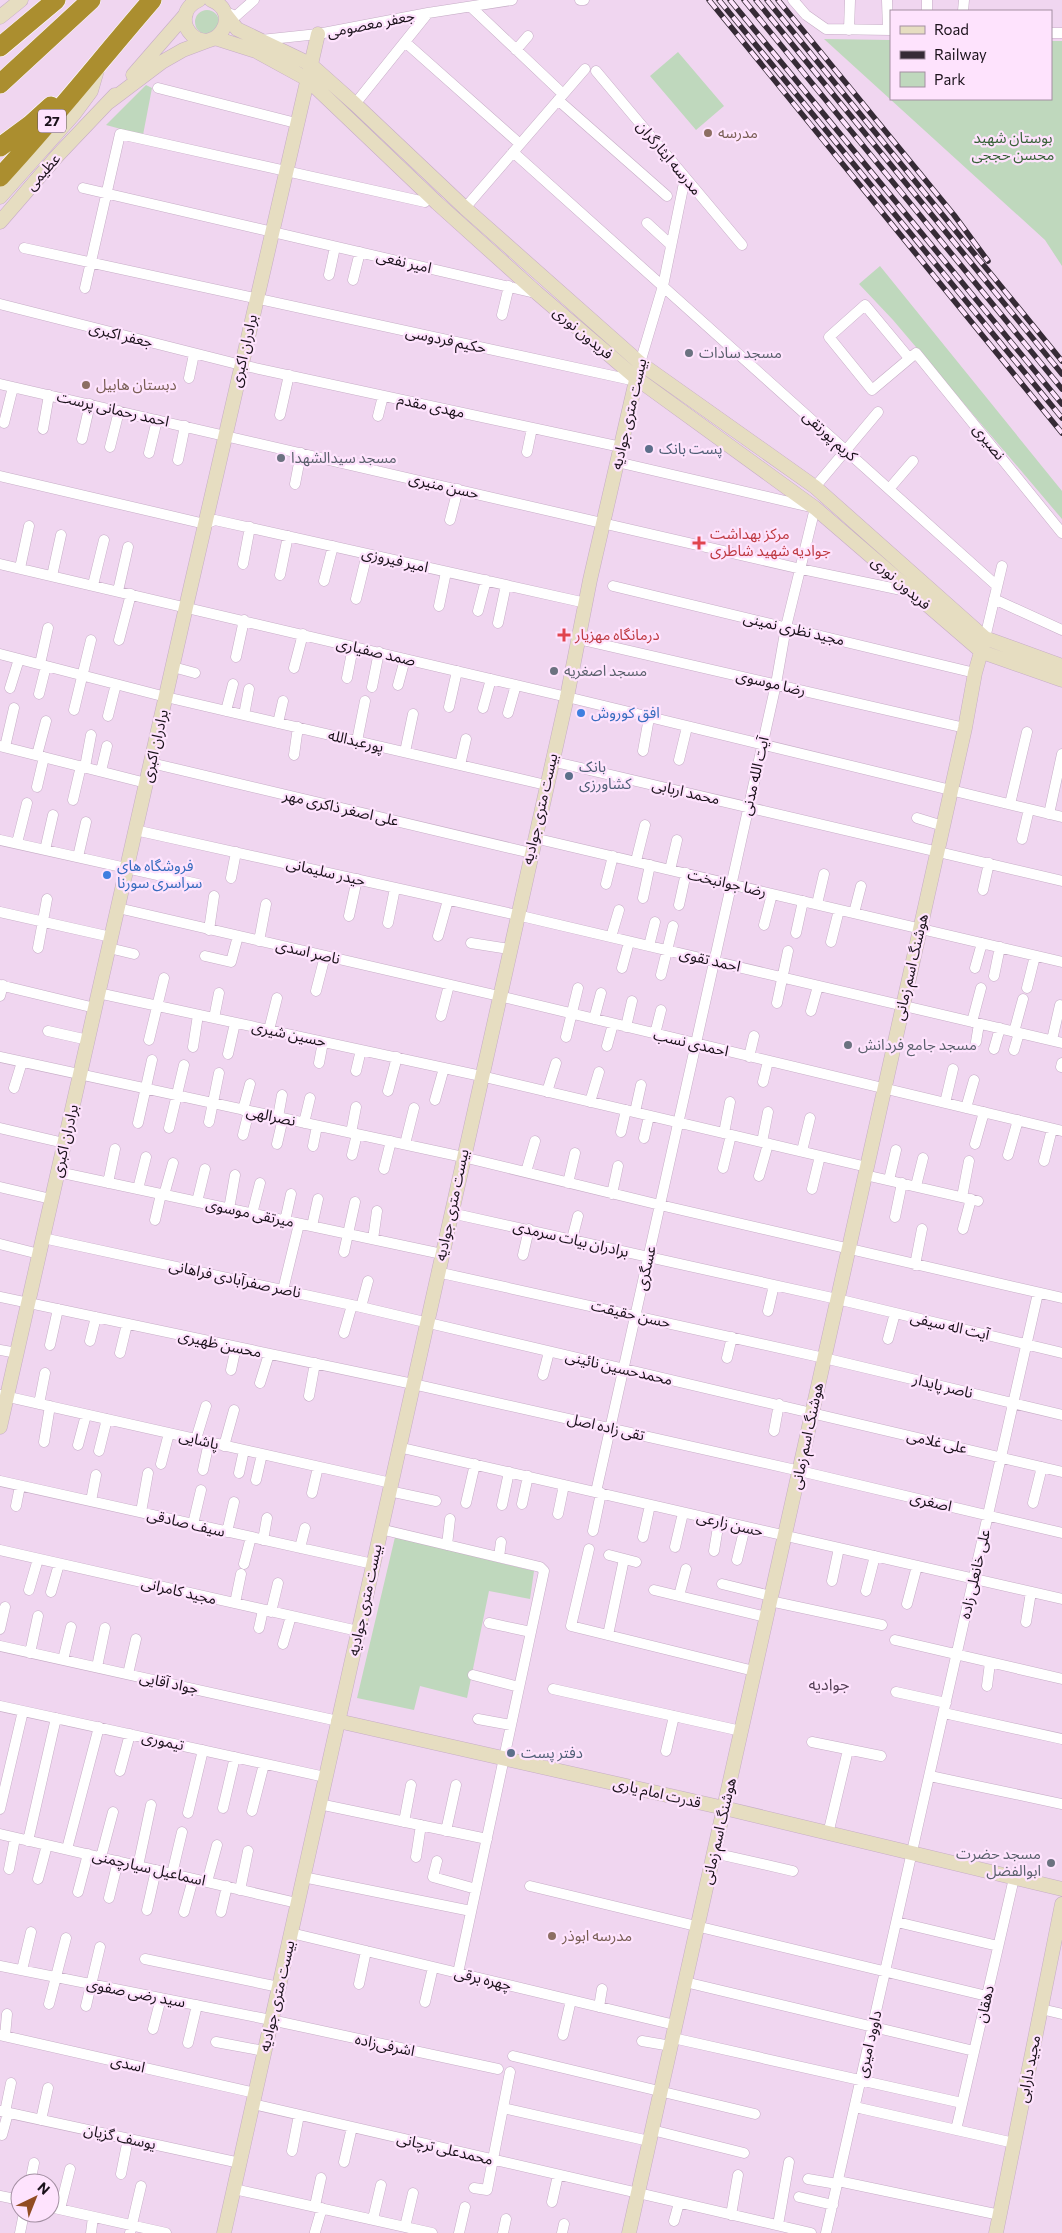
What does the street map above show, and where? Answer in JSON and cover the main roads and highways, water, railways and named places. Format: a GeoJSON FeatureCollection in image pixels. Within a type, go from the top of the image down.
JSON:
{"type":"FeatureCollection","features":[{"type":"Feature","properties":{"kind":"highway"},"geometry":{"type":"LineString","coordinates":[[0,48],[56,0]]}},
{"type":"Feature","properties":{"kind":"highway"},"geometry":{"type":"LineString","coordinates":[[0,84],[91,0]]}},
{"type":"Feature","properties":{"kind":"highway","name":"27"},"geometry":{"type":"LineString","coordinates":[[0,177],[50,122],[152,0]]}},
{"type":"Feature","properties":{"kind":"highway"},"geometry":{"type":"LineString","coordinates":[[0,147],[30,125],[100,61]]}},
{"type":"Feature","properties":{"kind":"railway"},"geometry":{"type":"LineString","coordinates":[[709,0],[1062,433]]}},
{"type":"Feature","properties":{"kind":"railway"},"geometry":{"type":"LineString","coordinates":[[719,0],[1062,418]]}},
{"type":"Feature","properties":{"kind":"railway"},"geometry":{"type":"LineString","coordinates":[[730,0],[1062,404]]}},
{"type":"Feature","properties":{"kind":"railway"},"geometry":{"type":"LineString","coordinates":[[744,0],[1062,389]]}},
{"type":"Feature","properties":{"kind":"railway"},"geometry":{"type":"LineString","coordinates":[[756,0],[1062,374]]}},
{"type":"Feature","properties":{"kind":"railway"},"geometry":{"type":"LineString","coordinates":[[767,0],[1062,361]]}},
{"type":"Feature","properties":{"kind":"railway"},"geometry":{"type":"LineString","coordinates":[[778,0],[954,215],[988,261]]}},
{"type":"Feature","properties":{"kind":"place","name":"مدرسه"},"geometry":{"type":"Point","coordinates":[708,133]}},
{"type":"Feature","properties":{"kind":"place","name":"مسجد سادات"},"geometry":{"type":"Point","coordinates":[689,353]}},
{"type":"Feature","properties":{"kind":"place","name":"دبستان هابیل"},"geometry":{"type":"Point","coordinates":[86,385]}},
{"type":"Feature","properties":{"kind":"place","name":"پست بانک"},"geometry":{"type":"Point","coordinates":[649,449]}},
{"type":"Feature","properties":{"kind":"place","name":"مسجد سیدالشهدا"},"geometry":{"type":"Point","coordinates":[281,458]}},
{"type":"Feature","properties":{"kind":"place","name":"مرکز بهداشت جوادیه شهید شاطری"},"geometry":{"type":"Point","coordinates":[699,543]}},
{"type":"Feature","properties":{"kind":"place","name":"درمانگاه مهزیار"},"geometry":{"type":"Point","coordinates":[564,635]}},
{"type":"Feature","properties":{"kind":"place","name":"مسجد اصغریه"},"geometry":{"type":"Point","coordinates":[554,671]}},
{"type":"Feature","properties":{"kind":"place","name":"افق کوروش"},"geometry":{"type":"Point","coordinates":[581,713]}},
{"type":"Feature","properties":{"kind":"place","name":"بانک کشاورزی"},"geometry":{"type":"Point","coordinates":[569,776]}},
{"type":"Feature","properties":{"kind":"place","name":"فروشگاه های سراسری سورنا"},"geometry":{"type":"Point","coordinates":[107,875]}},
{"type":"Feature","properties":{"kind":"place","name":"مسجد جامع فردانش"},"geometry":{"type":"Point","coordinates":[848,1045]}},
{"type":"Feature","properties":{"kind":"place","name":"دفتر پست"},"geometry":{"type":"Point","coordinates":[511,1753]}},
{"type":"Feature","properties":{"kind":"place","name":"مسجد حضرت ابوالفضل"},"geometry":{"type":"Point","coordinates":[1051,1863]}},
{"type":"Feature","properties":{"kind":"place","name":"مدرسه ابوذر"},"geometry":{"type":"Point","coordinates":[552,1936]}},
{"type":"Feature","properties":{"kind":"district","name":"جوادیه"},"geometry":{"type":"Point","coordinates":[829,1684]}},
{"type":"Feature","properties":{"kind":"park label","name":"بوستان شهید محسن حججی"},"geometry":{"type":"Point","coordinates":[1013,146]}}]}
